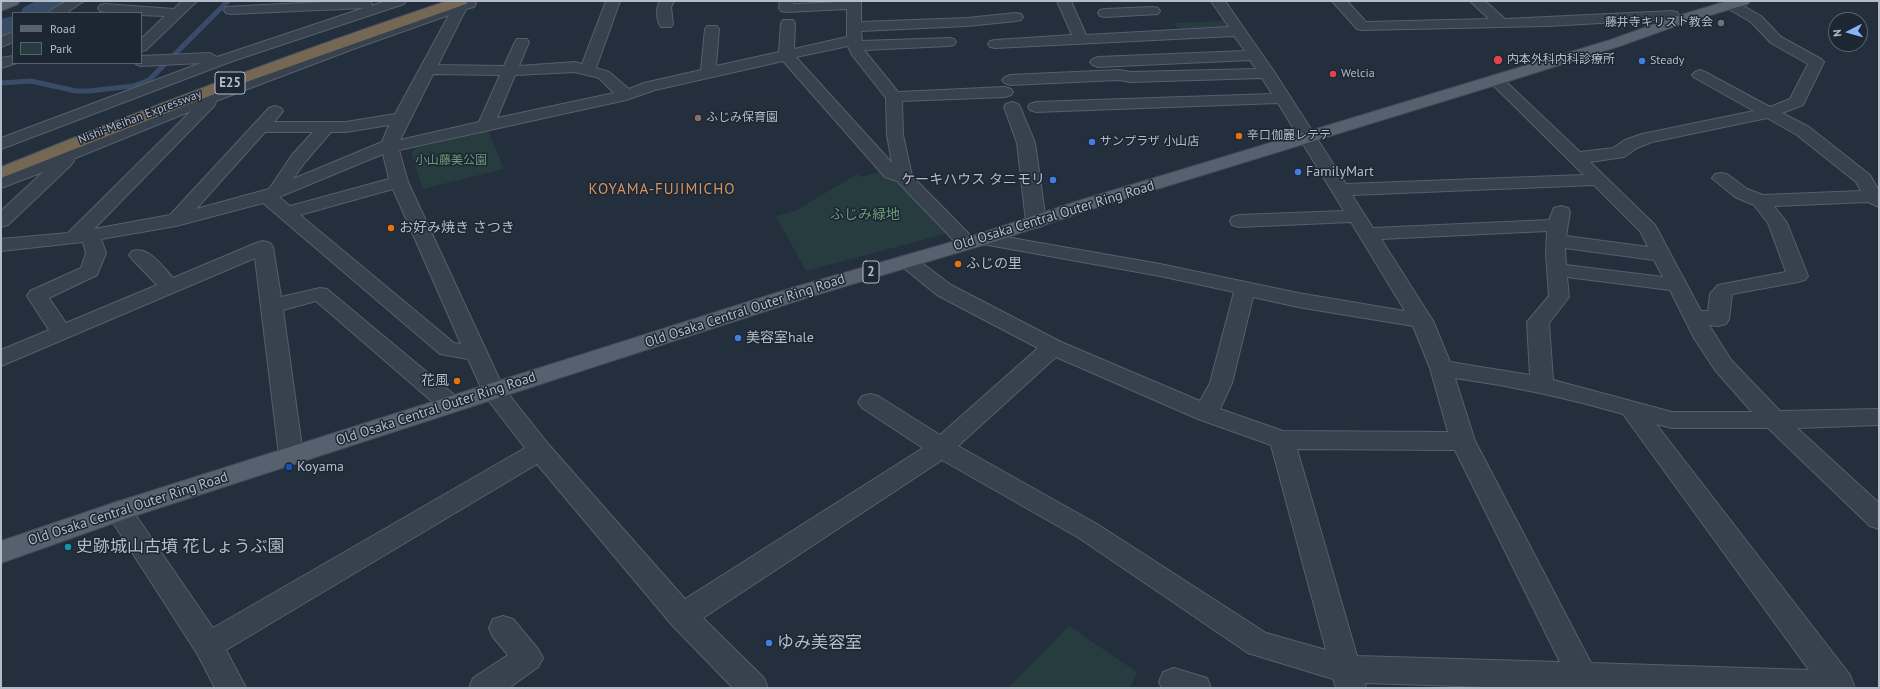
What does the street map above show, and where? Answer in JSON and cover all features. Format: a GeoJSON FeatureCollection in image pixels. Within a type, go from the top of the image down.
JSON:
{"type":"FeatureCollection","features":[{"type":"Feature","properties":{"kind":"highway","name":"Nishi-Meihan Expressway"},"geometry":{"type":"LineString","coordinates":[[1,156],[226,70],[424,1]]}},
{"type":"Feature","properties":{"kind":"highway","name":"Nishi-Meihan Expressway"},"geometry":{"type":"LineString","coordinates":[[1,173],[97,133],[226,84],[373,30],[462,3]]}},
{"type":"Feature","properties":{"kind":"main road"},"geometry":{"type":"LineString","coordinates":[[1,7],[12,1]]}},
{"type":"Feature","properties":{"kind":"main road","name":"Old Osaka Central Outer Ring Road"},"geometry":{"type":"LineString","coordinates":[[1,552],[119,511],[493,390],[802,292],[975,241],[1306,137],[1615,43],[1677,17],[1733,2]]}},
{"type":"Feature","properties":{"kind":"street"},"geometry":{"type":"LineString","coordinates":[[58,12],[77,1]]}},
{"type":"Feature","properties":{"kind":"street"},"geometry":{"type":"LineString","coordinates":[[144,41],[190,1]]}},
{"type":"Feature","properties":{"kind":"street"},"geometry":{"type":"LineString","coordinates":[[1,144],[233,56],[382,4],[399,1]]}},
{"type":"Feature","properties":{"kind":"street"},"geometry":{"type":"LineString","coordinates":[[1,183],[214,97],[462,3],[479,1]]}},
{"type":"Feature","properties":{"kind":"street"},"geometry":{"type":"LineString","coordinates":[[588,70],[613,1]]}},
{"type":"Feature","properties":{"kind":"street"},"geometry":{"type":"LineString","coordinates":[[666,24],[664,7],[668,1]]}},
{"type":"Feature","properties":{"kind":"street"},"geometry":{"type":"LineString","coordinates":[[787,1],[786,8],[854,3],[857,52],[894,96],[895,135],[903,177]]}},
{"type":"Feature","properties":{"kind":"street"},"geometry":{"type":"LineString","coordinates":[[1064,1],[1081,39]]}},
{"type":"Feature","properties":{"kind":"street"},"geometry":{"type":"LineString","coordinates":[[1218,1],[1267,72],[1306,137],[1422,321],[1441,368],[1463,441],[1585,683]]}},
{"type":"Feature","properties":{"kind":"street"},"geometry":{"type":"LineString","coordinates":[[1339,1],[1362,26],[1553,22],[1677,17]]}},
{"type":"Feature","properties":{"kind":"street"},"geometry":{"type":"LineString","coordinates":[[1477,1],[1502,23]]}},
{"type":"Feature","properties":{"kind":"street"},"geometry":{"type":"LineString","coordinates":[[1576,158],[1618,153],[1631,144],[1648,138],[1769,113],[1797,102],[1816,62],[1776,40],[1756,19],[1733,2]]}},
{"type":"Feature","properties":{"kind":"street"},"geometry":{"type":"LineString","coordinates":[[462,3],[401,118],[389,146],[398,182],[493,390],[540,451],[682,616],[753,688]]}},
{"type":"Feature","properties":{"kind":"street"},"geometry":{"type":"LineString","coordinates":[[231,10],[260,5],[382,4]]}},
{"type":"Feature","properties":{"kind":"street"},"geometry":{"type":"LineString","coordinates":[[1647,4],[1677,17]]}},
{"type":"Feature","properties":{"kind":"street"},"geometry":{"type":"LineString","coordinates":[[106,7],[177,13]]}},
{"type":"Feature","properties":{"kind":"street"},"geometry":{"type":"LineString","coordinates":[[1105,13],[1152,10]]}},
{"type":"Feature","properties":{"kind":"street"},"geometry":{"type":"LineString","coordinates":[[4,247],[82,236],[176,220],[270,195],[389,146],[626,95],[650,86],[855,38],[967,22],[1014,12],[1026,42]]}},
{"type":"Feature","properties":{"kind":"street"},"geometry":{"type":"LineString","coordinates":[[788,23],[786,55],[891,173],[903,177],[975,241],[1160,270],[1298,300],[1422,321]]}},
{"type":"Feature","properties":{"kind":"street"},"geometry":{"type":"LineString","coordinates":[[708,73],[712,29]]}},
{"type":"Feature","properties":{"kind":"street"},"geometry":{"type":"LineString","coordinates":[[995,44],[1238,31]]}},
{"type":"Feature","properties":{"kind":"street"},"geometry":{"type":"LineString","coordinates":[[1,43],[12,37]]}},
{"type":"Feature","properties":{"kind":"street"},"geometry":{"type":"LineString","coordinates":[[855,38],[949,42]]}},
{"type":"Feature","properties":{"kind":"street"},"geometry":{"type":"LineString","coordinates":[[486,125],[522,42]]}},
{"type":"Feature","properties":{"kind":"street"},"geometry":{"type":"LineString","coordinates":[[1003,66],[1255,55]]}},
{"type":"Feature","properties":{"kind":"street"},"geometry":{"type":"LineString","coordinates":[[142,61],[233,56]]}},
{"type":"Feature","properties":{"kind":"street"},"geometry":{"type":"LineString","coordinates":[[428,69],[510,70],[575,67],[604,75],[626,95]]}},
{"type":"Feature","properties":{"kind":"street"},"geometry":{"type":"LineString","coordinates":[[894,96],[1009,93],[1119,75],[1131,77],[1267,72]]}},
{"type":"Feature","properties":{"kind":"street"},"geometry":{"type":"LineString","coordinates":[[1700,75],[1803,131],[1864,179],[1876,199],[1761,201],[1741,193],[1721,178]]}},
{"type":"Feature","properties":{"kind":"street"},"geometry":{"type":"LineString","coordinates":[[1496,80],[1648,229],[1705,338],[1723,366],[1774,420],[1879,519]]}},
{"type":"Feature","properties":{"kind":"street"},"geometry":{"type":"LineString","coordinates":[[1009,93],[1026,143],[1036,222]]}},
{"type":"Feature","properties":{"kind":"street"},"geometry":{"type":"LineString","coordinates":[[82,236],[214,97]]}},
{"type":"Feature","properties":{"kind":"street"},"geometry":{"type":"LineString","coordinates":[[1036,107],[1282,98]]}},
{"type":"Feature","properties":{"kind":"street"},"geometry":{"type":"LineString","coordinates":[[176,220],[275,111]]}},
{"type":"Feature","properties":{"kind":"street"},"geometry":{"type":"LineString","coordinates":[[260,127],[346,127],[401,118]]}},
{"type":"Feature","properties":{"kind":"street"},"geometry":{"type":"LineString","coordinates":[[270,195],[298,159],[326,127]]}},
{"type":"Feature","properties":{"kind":"street"},"geometry":{"type":"LineString","coordinates":[[1,221],[75,152]]}},
{"type":"Feature","properties":{"kind":"street"},"geometry":{"type":"LineString","coordinates":[[1339,190],[1597,180]]}},
{"type":"Feature","properties":{"kind":"street"},"geometry":{"type":"LineString","coordinates":[[286,213],[398,182]]}},
{"type":"Feature","properties":{"kind":"street"},"geometry":{"type":"LineString","coordinates":[[270,195],[286,213],[448,349],[476,352]]}},
{"type":"Feature","properties":{"kind":"street"},"geometry":{"type":"LineString","coordinates":[[1694,317],[1718,319],[1720,294],[1725,289],[1798,276],[1777,223],[1761,201]]}},
{"type":"Feature","properties":{"kind":"street"},"geometry":{"type":"LineString","coordinates":[[1239,221],[1356,216]]}},
{"type":"Feature","properties":{"kind":"street"},"geometry":{"type":"LineString","coordinates":[[1367,234],[1558,226],[1661,255]]}},
{"type":"Feature","properties":{"kind":"street"},"geometry":{"type":"LineString","coordinates":[[1542,385],[1538,322],[1559,297],[1557,270],[1558,226]]}},
{"type":"Feature","properties":{"kind":"street"},"geometry":{"type":"LineString","coordinates":[[62,333],[37,296],[90,271],[96,253],[82,236]]}},
{"type":"Feature","properties":{"kind":"street"},"geometry":{"type":"LineString","coordinates":[[1,360],[263,247],[291,456]]}},
{"type":"Feature","properties":{"kind":"street"},"geometry":{"type":"LineString","coordinates":[[139,255],[170,286]]}},
{"type":"Feature","properties":{"kind":"street"},"geometry":{"type":"LineString","coordinates":[[907,261],[944,290],[1053,347],[1206,413],[1282,440],[1463,441]]}},
{"type":"Feature","properties":{"kind":"street"},"geometry":{"type":"LineString","coordinates":[[1557,270],[1677,285]]}},
{"type":"Feature","properties":{"kind":"street"},"geometry":{"type":"LineString","coordinates":[[1206,413],[1221,383],[1245,288]]}},
{"type":"Feature","properties":{"kind":"street"},"geometry":{"type":"LineString","coordinates":[[272,306],[320,294],[450,404]]}},
{"type":"Feature","properties":{"kind":"street"},"geometry":{"type":"LineString","coordinates":[[682,616],[941,448],[1053,347]]}},
{"type":"Feature","properties":{"kind":"street"},"geometry":{"type":"LineString","coordinates":[[1441,368],[1505,377],[1578,393],[1672,420],[1774,420],[1879,417]]}},
{"type":"Feature","properties":{"kind":"street"},"geometry":{"type":"LineString","coordinates":[[870,402],[941,448],[1088,531],[1258,644],[1348,679],[1839,687]]}},
{"type":"Feature","properties":{"kind":"street"},"geometry":{"type":"LineString","coordinates":[[1631,408],[1839,687]]}},
{"type":"Feature","properties":{"kind":"street"},"geometry":{"type":"LineString","coordinates":[[1282,440],[1348,679]]}},
{"type":"Feature","properties":{"kind":"street"},"geometry":{"type":"LineString","coordinates":[[208,646],[540,451]]}},
{"type":"Feature","properties":{"kind":"street"},"geometry":{"type":"LineString","coordinates":[[119,511],[208,646],[231,688]]}},
{"type":"Feature","properties":{"kind":"street"},"geometry":{"type":"LineString","coordinates":[[484,688],[528,658],[503,628]]}},
{"type":"Feature","properties":{"kind":"green space"},"geometry":{"type":"Polygon","coordinates":[[[1225,21],[1228,25],[1226,27],[1178,29],[1174,23],[1225,21]]]}},
{"type":"Feature","properties":{"kind":"green space","name":"小山藤美公園"},"geometry":{"type":"Polygon","coordinates":[[[488,131],[504,169],[423,189],[411,153],[416,148],[488,131]]]}},
{"type":"Feature","properties":{"kind":"green space","name":"ふじみ緑地"},"geometry":{"type":"Polygon","coordinates":[[[883,171],[896,179],[945,234],[806,271],[776,216],[795,211],[857,174],[861,177],[883,171]]]}},
{"type":"Feature","properties":{"kind":"green space"},"geometry":{"type":"Polygon","coordinates":[[[1069,626],[1137,672],[1130,688],[1009,687],[1069,626]]]}},
{"type":"Feature","properties":{"kind":"waterway"},"geometry":{"type":"LineString","coordinates":[[36,12],[56,1]]}},
{"type":"Feature","properties":{"kind":"waterway"},"geometry":{"type":"LineString","coordinates":[[1,83],[31,81],[76,91],[133,86],[149,80],[228,1]]}},
{"type":"Feature","properties":{"kind":"waterway"},"geometry":{"type":"LineString","coordinates":[[1,30],[12,24]]}},
{"type":"Feature","properties":{"kind":"place","name":"藤井寺キリスト教会"},"geometry":{"type":"Point","coordinates":[1721,23]}},
{"type":"Feature","properties":{"kind":"place","name":"内本外科内科診療所"},"geometry":{"type":"Point","coordinates":[1498,60]}},
{"type":"Feature","properties":{"kind":"place","name":"Steady"},"geometry":{"type":"Point","coordinates":[1642,61]}},
{"type":"Feature","properties":{"kind":"place","name":"Welcia"},"geometry":{"type":"Point","coordinates":[1333,74]}},
{"type":"Feature","properties":{"kind":"place","name":"ふじみ保育園"},"geometry":{"type":"Point","coordinates":[698,118]}},
{"type":"Feature","properties":{"kind":"place","name":"辛口伽麗レテテ"},"geometry":{"type":"Point","coordinates":[1239,136]}},
{"type":"Feature","properties":{"kind":"place","name":"サンプラザ 小山店"},"geometry":{"type":"Point","coordinates":[1092,142]}},
{"type":"Feature","properties":{"kind":"place","name":"FamilyMart"},"geometry":{"type":"Point","coordinates":[1298,172]}},
{"type":"Feature","properties":{"kind":"place","name":"ケーキハウス タニモリ"},"geometry":{"type":"Point","coordinates":[1053,180]}},
{"type":"Feature","properties":{"kind":"place","name":"お好み焼き さつき"},"geometry":{"type":"Point","coordinates":[391,228]}},
{"type":"Feature","properties":{"kind":"place","name":"ふじの里"},"geometry":{"type":"Point","coordinates":[958,264]}},
{"type":"Feature","properties":{"kind":"place","name":"美容室hale"},"geometry":{"type":"Point","coordinates":[738,338]}},
{"type":"Feature","properties":{"kind":"place","name":"花風"},"geometry":{"type":"Point","coordinates":[457,381]}},
{"type":"Feature","properties":{"kind":"place","name":"Koyama"},"geometry":{"type":"Point","coordinates":[289,467]}},
{"type":"Feature","properties":{"kind":"place","name":"史跡城山古墳 花しょうぶ園"},"geometry":{"type":"Point","coordinates":[68,547]}},
{"type":"Feature","properties":{"kind":"place","name":"ゆみ美容室"},"geometry":{"type":"Point","coordinates":[769,643]}},
{"type":"Feature","properties":{"kind":"district","name":"KOYAMA-FUJIMICHO"},"geometry":{"type":"Point","coordinates":[662,190]}}]}
